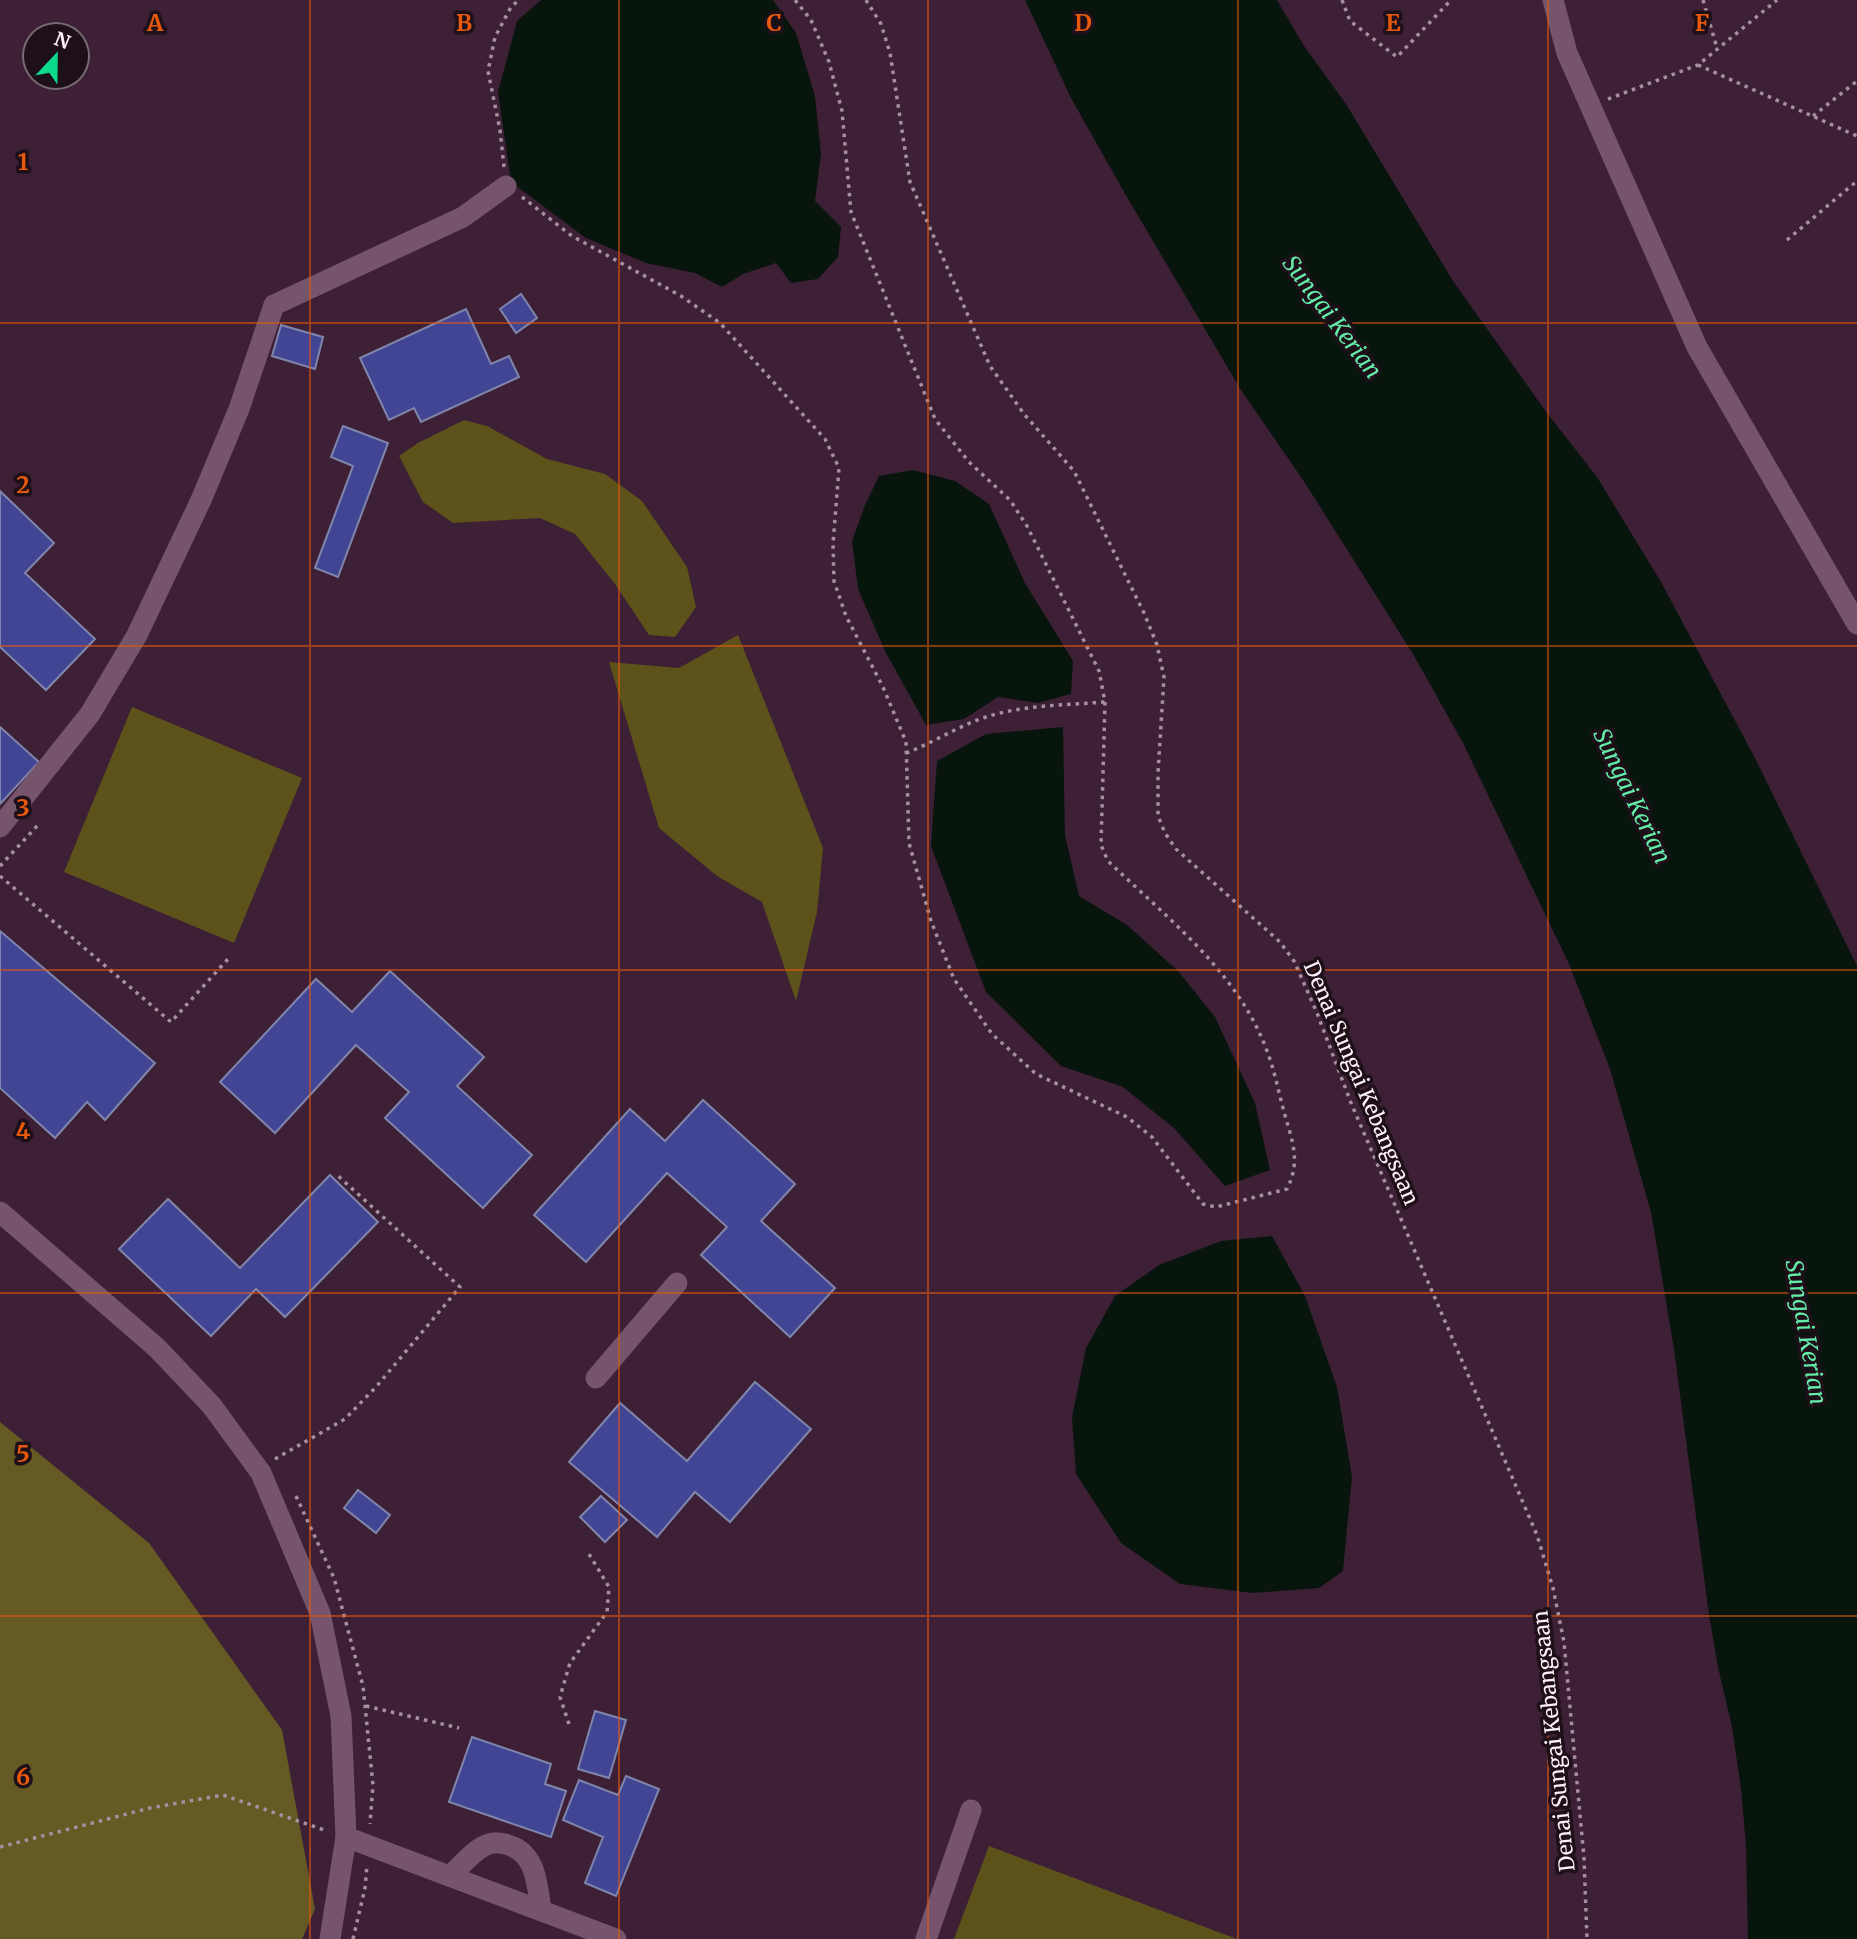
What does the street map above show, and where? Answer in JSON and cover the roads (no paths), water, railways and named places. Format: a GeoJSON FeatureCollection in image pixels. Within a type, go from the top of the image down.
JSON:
{"type":"FeatureCollection","features":[{"type":"Feature","properties":{"kind":"street"},"geometry":{"type":"LineString","coordinates":[[1553,0],[1567,53],[1697,347],[1857,624]]}},
{"type":"Feature","properties":{"kind":"street"},"geometry":{"type":"LineString","coordinates":[[0,827],[90,714],[136,635],[206,489],[239,409],[274,305],[463,218],[506,186]]}},
{"type":"Feature","properties":{"kind":"street"},"geometry":{"type":"LineString","coordinates":[[0,1212],[157,1349],[212,1406],[261,1473],[320,1613],[341,1716],[346,1837],[330,1939]]}},
{"type":"Feature","properties":{"kind":"street"},"geometry":{"type":"LineString","coordinates":[[596,1378],[677,1283]]}},
{"type":"Feature","properties":{"kind":"street"},"geometry":{"type":"LineString","coordinates":[[926,1939],[971,1810]]}},
{"type":"Feature","properties":{"kind":"street"},"geometry":{"type":"LineString","coordinates":[[346,1837],[616,1939]]}},
{"type":"Feature","properties":{"kind":"street"},"geometry":{"type":"LineString","coordinates":[[451,1875],[483,1846],[497,1842],[512,1846],[525,1853],[534,1870],[541,1910]]}},
{"type":"Feature","properties":{"kind":"water"},"geometry":{"type":"Polygon","coordinates":[[[541,0],[773,0],[796,33],[815,96],[821,154],[815,201],[841,227],[838,257],[818,279],[791,283],[776,263],[743,274],[722,287],[695,273],[646,263],[586,238],[511,182],[498,92],[517,21],[541,0]]]}},
{"type":"Feature","properties":{"kind":"water","name":"Sungai Kerian"},"geometry":{"type":"Polygon","coordinates":[[[1025,0],[1277,0],[1304,46],[1346,104],[1453,281],[1547,413],[1597,477],[1661,582],[1755,758],[1857,966],[1857,1939],[1748,1939],[1746,1845],[1741,1789],[1732,1727],[1709,1615],[1674,1349],[1651,1212],[1610,1069],[1569,964],[1463,743],[1413,654],[1305,483],[1241,390],[1071,98],[1025,0]]]}},
{"type":"Feature","properties":{"kind":"water"},"geometry":{"type":"Polygon","coordinates":[[[913,470],[955,481],[989,504],[1025,583],[1073,661],[1071,694],[1038,703],[998,697],[964,719],[926,725],[885,651],[858,589],[852,541],[879,476],[913,470]]]}},
{"type":"Feature","properties":{"kind":"water"},"geometry":{"type":"Polygon","coordinates":[[[1063,727],[1065,835],[1079,896],[1127,925],[1178,971],[1215,1017],[1255,1103],[1270,1170],[1225,1186],[1175,1129],[1123,1087],[1061,1066],[986,992],[931,846],[937,761],[986,734],[1063,727]]]}},
{"type":"Feature","properties":{"kind":"water"},"geometry":{"type":"Polygon","coordinates":[[[1272,1236],[1305,1296],[1337,1387],[1352,1477],[1343,1571],[1319,1588],[1252,1593],[1180,1584],[1121,1543],[1076,1474],[1072,1417],[1086,1348],[1115,1296],[1159,1265],[1221,1241],[1272,1236]]]}}]}
